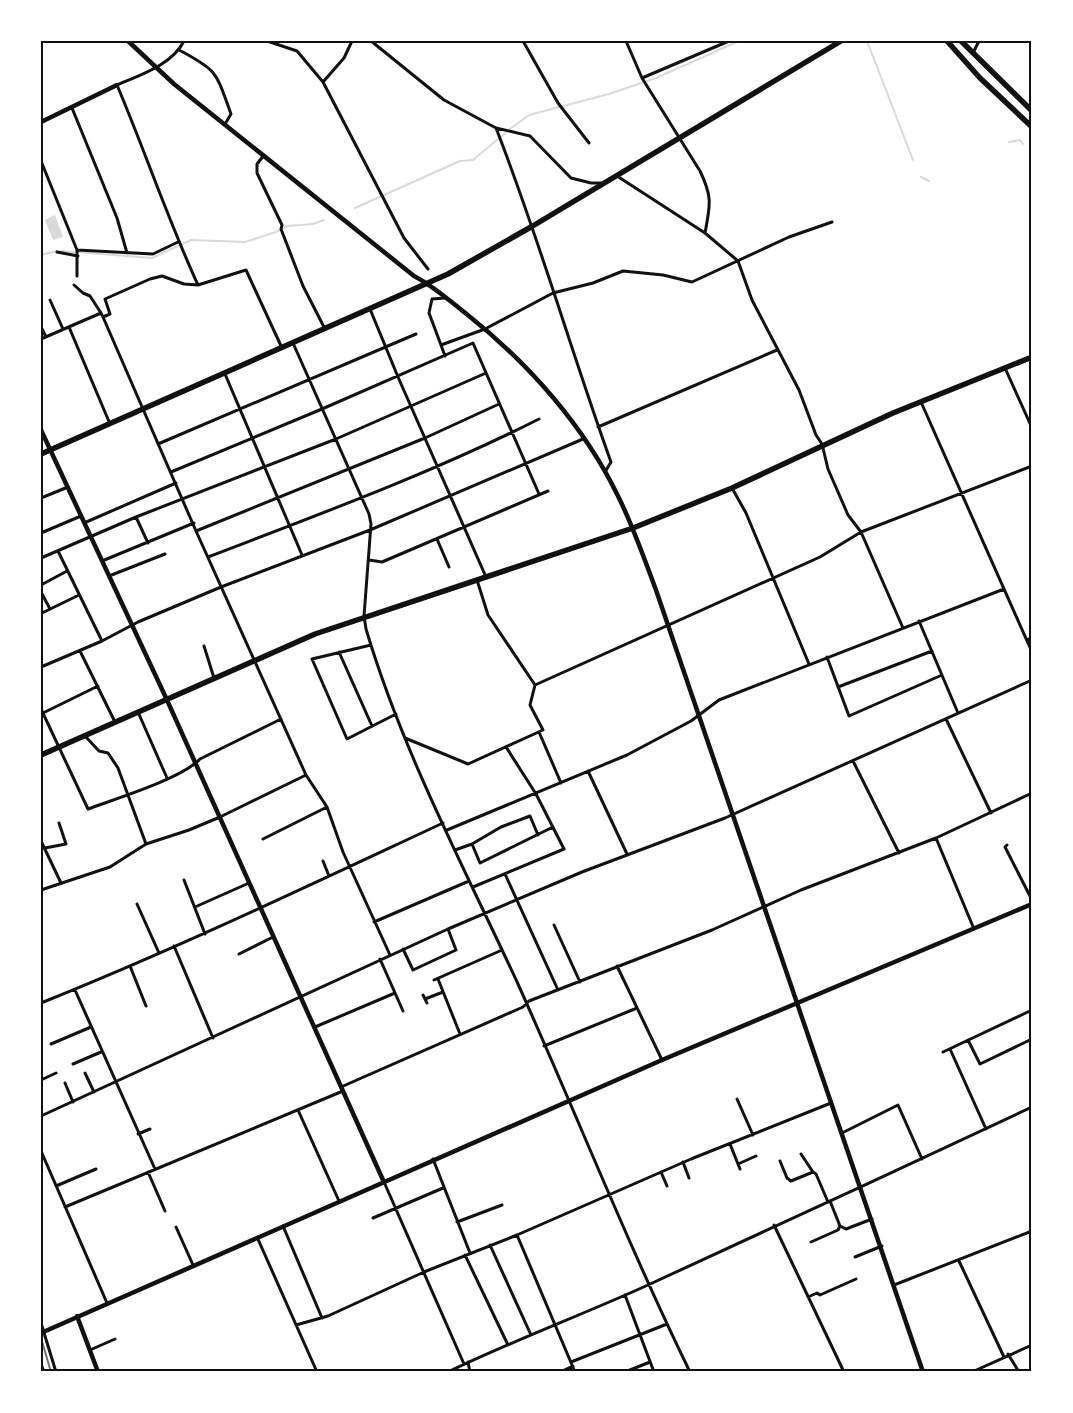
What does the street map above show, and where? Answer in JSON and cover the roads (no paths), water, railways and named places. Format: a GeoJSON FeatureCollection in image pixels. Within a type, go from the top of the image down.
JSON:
{"type":"FeatureCollection","features":[{"type":"Feature","properties":{"kind":"main road"},"geometry":{"type":"LineString","coordinates":[[41,454],[370,309],[476,259],[680,139],[841,41]]}},
{"type":"Feature","properties":{"kind":"main road"},"geometry":{"type":"LineString","coordinates":[[947,41],[980,78],[1032,127]]}},
{"type":"Feature","properties":{"kind":"main road"},"geometry":{"type":"LineString","coordinates":[[961,41],[1032,111]]}},
{"type":"Feature","properties":{"kind":"main road"},"geometry":{"type":"LineString","coordinates":[[41,755],[315,634],[364,616],[633,528],[732,488],[822,444],[920,401],[1032,357]]}},
{"type":"Feature","properties":{"kind":"street"},"geometry":{"type":"LineString","coordinates":[[128,41],[155,68],[414,276],[427,283],[485,329],[528,369],[584,439],[633,528],[862,1187],[923,1372]]}},
{"type":"Feature","properties":{"kind":"street"},"geometry":{"type":"LineString","coordinates":[[41,122],[155,68],[179,50],[184,41]]}},
{"type":"Feature","properties":{"kind":"street"},"geometry":{"type":"LineString","coordinates":[[267,41],[297,51],[323,82],[404,238],[428,269]]}},
{"type":"Feature","properties":{"kind":"street"},"geometry":{"type":"LineString","coordinates":[[323,82],[344,58],[352,41]]}},
{"type":"Feature","properties":{"kind":"street"},"geometry":{"type":"LineString","coordinates":[[371,41],[444,100],[496,128],[530,136],[572,178],[591,184],[604,183]]}},
{"type":"Feature","properties":{"kind":"street"},"geometry":{"type":"LineString","coordinates":[[523,41],[558,103],[589,143]]}},
{"type":"Feature","properties":{"kind":"street"},"geometry":{"type":"LineString","coordinates":[[626,41],[642,78],[708,188],[711,199],[705,233]]}},
{"type":"Feature","properties":{"kind":"street"},"geometry":{"type":"LineString","coordinates":[[642,78],[729,41]]}},
{"type":"Feature","properties":{"kind":"street"},"geometry":{"type":"LineString","coordinates":[[973,53],[979,41]]}},
{"type":"Feature","properties":{"kind":"street"},"geometry":{"type":"LineString","coordinates":[[179,50],[205,64],[217,74],[231,114],[225,124]]}},
{"type":"Feature","properties":{"kind":"street"},"geometry":{"type":"LineString","coordinates":[[117,85],[149,161],[179,244],[198,285]]}},
{"type":"Feature","properties":{"kind":"street"},"geometry":{"type":"LineString","coordinates":[[72,108],[117,218],[127,253]]}},
{"type":"Feature","properties":{"kind":"street"},"geometry":{"type":"LineString","coordinates":[[496,128],[523,197],[552,293],[611,462],[604,473]]}},
{"type":"Feature","properties":{"kind":"street"},"geometry":{"type":"LineString","coordinates":[[264,155],[257,164],[257,173],[282,225],[281,230],[303,286],[325,329]]}},
{"type":"Feature","properties":{"kind":"street"},"geometry":{"type":"LineString","coordinates":[[41,161],[78,253],[77,276]]}},
{"type":"Feature","properties":{"kind":"street"},"geometry":{"type":"LineString","coordinates":[[617,176],[705,233],[738,261],[752,300],[793,377],[816,435],[822,444],[828,469],[844,506],[862,532],[903,628]]}},
{"type":"Feature","properties":{"kind":"street"},"geometry":{"type":"LineString","coordinates":[[440,345],[485,329],[552,293],[593,283],[623,271],[663,275],[692,282],[790,237],[832,222]]}},
{"type":"Feature","properties":{"kind":"street"},"geometry":{"type":"LineString","coordinates":[[57,252],[153,254],[179,244]]}},
{"type":"Feature","properties":{"kind":"street"},"geometry":{"type":"LineString","coordinates":[[41,339],[69,326],[110,314],[105,299],[150,279],[162,276],[184,284],[198,285],[246,270],[282,348]]}},
{"type":"Feature","properties":{"kind":"street"},"geometry":{"type":"LineString","coordinates":[[74,285],[82,293],[90,296],[102,315],[254,661],[306,775],[327,807],[349,867],[390,955]]}},
{"type":"Feature","properties":{"kind":"street"},"geometry":{"type":"LineString","coordinates":[[445,298],[432,299],[429,313],[445,356]]}},
{"type":"Feature","properties":{"kind":"street"},"geometry":{"type":"LineString","coordinates":[[50,300],[63,329]]}},
{"type":"Feature","properties":{"kind":"street"},"geometry":{"type":"LineString","coordinates":[[370,309],[486,577]]}},
{"type":"Feature","properties":{"kind":"street"},"geometry":{"type":"LineString","coordinates":[[69,326],[110,424]]}},
{"type":"Feature","properties":{"kind":"street"},"geometry":{"type":"LineString","coordinates":[[41,327],[46,337]]}},
{"type":"Feature","properties":{"kind":"street"},"geometry":{"type":"LineString","coordinates":[[158,444],[416,334]]}},
{"type":"Feature","properties":{"kind":"street"},"geometry":{"type":"LineString","coordinates":[[293,343],[368,514],[370,530],[369,560],[364,616],[371,645],[414,764],[486,914],[570,1100],[648,1285],[690,1372]]}},
{"type":"Feature","properties":{"kind":"street"},"geometry":{"type":"LineString","coordinates":[[171,472],[398,377],[473,343],[539,494]]}},
{"type":"Feature","properties":{"kind":"street"},"geometry":{"type":"LineString","coordinates":[[598,426],[777,350]]}},
{"type":"Feature","properties":{"kind":"street"},"geometry":{"type":"LineString","coordinates":[[1005,368],[1032,428]]}},
{"type":"Feature","properties":{"kind":"street"},"geometry":{"type":"LineString","coordinates":[[41,558],[136,517],[412,407],[486,373]]}},
{"type":"Feature","properties":{"kind":"street"},"geometry":{"type":"LineString","coordinates":[[225,374],[276,498],[302,555]]}},
{"type":"Feature","properties":{"kind":"street"},"geometry":{"type":"LineString","coordinates":[[920,401],[1032,652]]}},
{"type":"Feature","properties":{"kind":"street"},"geometry":{"type":"LineString","coordinates":[[196,531],[425,438],[499,404]]}},
{"type":"Feature","properties":{"kind":"street"},"geometry":{"type":"LineString","coordinates":[[208,557],[362,498],[539,419]]}},
{"type":"Feature","properties":{"kind":"street"},"geometry":{"type":"LineString","coordinates":[[41,430],[196,763],[396,1207],[438,1308],[470,1372]]}},
{"type":"Feature","properties":{"kind":"street"},"geometry":{"type":"LineString","coordinates":[[41,660],[43,667],[102,641],[132,625],[222,587],[370,530],[584,439]]}},
{"type":"Feature","properties":{"kind":"street"},"geometry":{"type":"LineString","coordinates":[[535,685],[820,557],[862,532],[960,492],[1032,466]]}},
{"type":"Feature","properties":{"kind":"street"},"geometry":{"type":"LineString","coordinates":[[84,523],[176,483]]}},
{"type":"Feature","properties":{"kind":"street"},"geometry":{"type":"LineString","coordinates":[[41,498],[68,487]]}},
{"type":"Feature","properties":{"kind":"street"},"geometry":{"type":"LineString","coordinates":[[732,488],[746,513],[771,578],[809,664]]}},
{"type":"Feature","properties":{"kind":"street"},"geometry":{"type":"LineString","coordinates":[[369,560],[382,562],[548,491]]}},
{"type":"Feature","properties":{"kind":"street"},"geometry":{"type":"LineString","coordinates":[[41,533],[81,516]]}},
{"type":"Feature","properties":{"kind":"street"},"geometry":{"type":"LineString","coordinates":[[136,517],[148,543]]}},
{"type":"Feature","properties":{"kind":"street"},"geometry":{"type":"LineString","coordinates":[[102,561],[194,523]]}},
{"type":"Feature","properties":{"kind":"street"},"geometry":{"type":"LineString","coordinates":[[437,538],[449,566]]}},
{"type":"Feature","properties":{"kind":"street"},"geometry":{"type":"LineString","coordinates":[[58,551],[102,641]]}},
{"type":"Feature","properties":{"kind":"street"},"geometry":{"type":"LineString","coordinates":[[109,576],[165,554]]}},
{"type":"Feature","properties":{"kind":"street"},"geometry":{"type":"LineString","coordinates":[[41,585],[68,571]]}},
{"type":"Feature","properties":{"kind":"street"},"geometry":{"type":"LineString","coordinates":[[404,738],[468,764],[543,730],[530,704],[535,685],[488,614],[477,580]]}},
{"type":"Feature","properties":{"kind":"street"},"geometry":{"type":"LineString","coordinates":[[446,830],[627,755],[698,716],[719,700],[1004,589]]}},
{"type":"Feature","properties":{"kind":"street"},"geometry":{"type":"LineString","coordinates":[[41,592],[50,609]]}},
{"type":"Feature","properties":{"kind":"street"},"geometry":{"type":"LineString","coordinates":[[42,613],[79,595]]}},
{"type":"Feature","properties":{"kind":"street"},"geometry":{"type":"LineString","coordinates":[[919,621],[958,713]]}},
{"type":"Feature","properties":{"kind":"street"},"geometry":{"type":"LineString","coordinates":[[1027,640],[1032,638]]}},
{"type":"Feature","properties":{"kind":"street"},"geometry":{"type":"LineString","coordinates":[[371,645],[312,659],[347,739],[396,714]]}},
{"type":"Feature","properties":{"kind":"street"},"geometry":{"type":"LineString","coordinates":[[204,646],[215,678]]}},
{"type":"Feature","properties":{"kind":"street"},"geometry":{"type":"LineString","coordinates":[[80,651],[115,722]]}},
{"type":"Feature","properties":{"kind":"street"},"geometry":{"type":"LineString","coordinates":[[838,687],[932,651]]}},
{"type":"Feature","properties":{"kind":"street"},"geometry":{"type":"LineString","coordinates":[[339,652],[372,726]]}},
{"type":"Feature","properties":{"kind":"street"},"geometry":{"type":"LineString","coordinates":[[827,657],[849,716],[942,675]]}},
{"type":"Feature","properties":{"kind":"street"},"geometry":{"type":"LineString","coordinates":[[41,1116],[448,929],[627,854],[733,814],[1032,680]]}},
{"type":"Feature","properties":{"kind":"street"},"geometry":{"type":"LineString","coordinates":[[98,686],[42,711],[88,809],[167,778],[200,759],[281,719]]}},
{"type":"Feature","properties":{"kind":"street"},"geometry":{"type":"LineString","coordinates":[[138,712],[167,778]]}},
{"type":"Feature","properties":{"kind":"street"},"geometry":{"type":"LineString","coordinates":[[946,719],[991,813]]}},
{"type":"Feature","properties":{"kind":"street"},"geometry":{"type":"LineString","coordinates":[[539,732],[562,783]]}},
{"type":"Feature","properties":{"kind":"street"},"geometry":{"type":"LineString","coordinates":[[85,736],[99,751],[108,753],[118,768],[146,844]]}},
{"type":"Feature","properties":{"kind":"street"},"geometry":{"type":"LineString","coordinates":[[472,887],[564,849],[536,794],[506,748]]}},
{"type":"Feature","properties":{"kind":"street"},"geometry":{"type":"LineString","coordinates":[[853,761],[899,853]]}},
{"type":"Feature","properties":{"kind":"street"},"geometry":{"type":"LineString","coordinates":[[588,771],[627,854]]}},
{"type":"Feature","properties":{"kind":"street"},"geometry":{"type":"LineString","coordinates":[[41,890],[60,882],[110,867],[146,844],[190,830],[306,775]]}},
{"type":"Feature","properties":{"kind":"street"},"geometry":{"type":"LineString","coordinates":[[65,1207],[298,1110],[558,990],[765,907],[801,890],[936,838],[1032,793]]}},
{"type":"Feature","properties":{"kind":"street"},"geometry":{"type":"LineString","coordinates":[[263,839],[327,807]]}},
{"type":"Feature","properties":{"kind":"street"},"geometry":{"type":"LineString","coordinates":[[456,850],[472,844],[501,827],[530,816],[538,834]]}},
{"type":"Feature","properties":{"kind":"street"},"geometry":{"type":"LineString","coordinates":[[45,848],[66,844],[59,823]]}},
{"type":"Feature","properties":{"kind":"street"},"geometry":{"type":"LineString","coordinates":[[41,1003],[205,934],[443,823]]}},
{"type":"Feature","properties":{"kind":"street"},"geometry":{"type":"LineString","coordinates":[[472,844],[480,862],[553,827]]}},
{"type":"Feature","properties":{"kind":"street"},"geometry":{"type":"LineString","coordinates":[[936,838],[974,929]]}},
{"type":"Feature","properties":{"kind":"street"},"geometry":{"type":"LineString","coordinates":[[41,841],[60,882]]}},
{"type":"Feature","properties":{"kind":"street"},"geometry":{"type":"LineString","coordinates":[[43,1332],[383,1180],[974,929],[1032,902],[1005,847],[1007,845]]}},
{"type":"Feature","properties":{"kind":"street"},"geometry":{"type":"LineString","coordinates":[[323,861],[329,876]]}},
{"type":"Feature","properties":{"kind":"street"},"geometry":{"type":"LineString","coordinates":[[505,874],[558,990]]}},
{"type":"Feature","properties":{"kind":"street"},"geometry":{"type":"LineString","coordinates":[[184,880],[205,934]]}},
{"type":"Feature","properties":{"kind":"street"},"geometry":{"type":"LineString","coordinates":[[374,922],[470,881]]}},
{"type":"Feature","properties":{"kind":"street"},"geometry":{"type":"LineString","coordinates":[[195,907],[249,883]]}},
{"type":"Feature","properties":{"kind":"street"},"geometry":{"type":"LineString","coordinates":[[137,904],[159,953]]}},
{"type":"Feature","properties":{"kind":"street"},"geometry":{"type":"LineString","coordinates":[[554,925],[580,982]]}},
{"type":"Feature","properties":{"kind":"street"},"geometry":{"type":"LineString","coordinates":[[403,949],[412,970],[456,950],[448,929]]}},
{"type":"Feature","properties":{"kind":"street"},"geometry":{"type":"LineString","coordinates":[[239,954],[274,937]]}},
{"type":"Feature","properties":{"kind":"street"},"geometry":{"type":"LineString","coordinates":[[174,946],[213,1038]]}},
{"type":"Feature","properties":{"kind":"street"},"geometry":{"type":"LineString","coordinates":[[460,1034],[443,992],[436,980],[502,950]]}},
{"type":"Feature","properties":{"kind":"street"},"geometry":{"type":"LineString","coordinates":[[380,960],[403,1011]]}},
{"type":"Feature","properties":{"kind":"street"},"geometry":{"type":"LineString","coordinates":[[130,966],[146,1006]]}},
{"type":"Feature","properties":{"kind":"street"},"geometry":{"type":"LineString","coordinates":[[617,966],[662,1060]]}},
{"type":"Feature","properties":{"kind":"street"},"geometry":{"type":"LineString","coordinates":[[75,990],[101,1052],[155,1169]]}},
{"type":"Feature","properties":{"kind":"street"},"geometry":{"type":"LineString","coordinates":[[425,999],[443,992]]}},
{"type":"Feature","properties":{"kind":"street"},"geometry":{"type":"LineString","coordinates":[[314,1027],[395,993]]}},
{"type":"Feature","properties":{"kind":"street"},"geometry":{"type":"LineString","coordinates":[[544,1046],[638,1008]]}},
{"type":"Feature","properties":{"kind":"street"},"geometry":{"type":"LineString","coordinates":[[943,1052],[1032,1010]]}},
{"type":"Feature","properties":{"kind":"street"},"geometry":{"type":"LineString","coordinates":[[51,1044],[90,1027]]}},
{"type":"Feature","properties":{"kind":"street"},"geometry":{"type":"LineString","coordinates":[[968,1040],[980,1064],[1032,1039]]}},
{"type":"Feature","properties":{"kind":"street"},"geometry":{"type":"LineString","coordinates":[[950,1049],[986,1129]]}},
{"type":"Feature","properties":{"kind":"street"},"geometry":{"type":"LineString","coordinates":[[74,1064],[101,1052]]}},
{"type":"Feature","properties":{"kind":"street"},"geometry":{"type":"LineString","coordinates":[[41,1080],[56,1073]]}},
{"type":"Feature","properties":{"kind":"street"},"geometry":{"type":"LineString","coordinates":[[86,1073],[94,1092]]}},
{"type":"Feature","properties":{"kind":"street"},"geometry":{"type":"LineString","coordinates":[[65,1083],[73,1102]]}},
{"type":"Feature","properties":{"kind":"street"},"geometry":{"type":"LineString","coordinates":[[738,1100],[753,1135]]}},
{"type":"Feature","properties":{"kind":"street"},"geometry":{"type":"LineString","coordinates":[[296,1325],[322,1318],[424,1272],[611,1196],[683,1162],[832,1103]]}},
{"type":"Feature","properties":{"kind":"street"},"geometry":{"type":"LineString","coordinates":[[842,1132],[898,1105],[922,1159]]}},
{"type":"Feature","properties":{"kind":"street"},"geometry":{"type":"LineString","coordinates":[[448,1372],[648,1285],[1032,1107]]}},
{"type":"Feature","properties":{"kind":"street"},"geometry":{"type":"LineString","coordinates":[[298,1110],[339,1200]]}},
{"type":"Feature","properties":{"kind":"street"},"geometry":{"type":"LineString","coordinates":[[138,1134],[150,1130]]}},
{"type":"Feature","properties":{"kind":"street"},"geometry":{"type":"LineString","coordinates":[[730,1144],[740,1169]]}},
{"type":"Feature","properties":{"kind":"street"},"geometry":{"type":"LineString","coordinates":[[41,1151],[107,1303]]}},
{"type":"Feature","properties":{"kind":"street"},"geometry":{"type":"LineString","coordinates":[[801,1154],[816,1174],[840,1226],[846,1229],[872,1219]]}},
{"type":"Feature","properties":{"kind":"street"},"geometry":{"type":"LineString","coordinates":[[738,1164],[756,1156]]}},
{"type":"Feature","properties":{"kind":"street"},"geometry":{"type":"LineString","coordinates":[[433,1159],[468,1254],[508,1345]]}},
{"type":"Feature","properties":{"kind":"street"},"geometry":{"type":"LineString","coordinates":[[780,1161],[787,1178],[792,1181],[813,1172]]}},
{"type":"Feature","properties":{"kind":"street"},"geometry":{"type":"LineString","coordinates":[[683,1162],[690,1178]]}},
{"type":"Feature","properties":{"kind":"street"},"geometry":{"type":"LineString","coordinates":[[56,1186],[96,1169]]}},
{"type":"Feature","properties":{"kind":"street"},"geometry":{"type":"LineString","coordinates":[[148,1172],[165,1211]]}},
{"type":"Feature","properties":{"kind":"street"},"geometry":{"type":"LineString","coordinates":[[661,1172],[667,1186]]}},
{"type":"Feature","properties":{"kind":"street"},"geometry":{"type":"LineString","coordinates":[[373,1218],[443,1188]]}},
{"type":"Feature","properties":{"kind":"street"},"geometry":{"type":"LineString","coordinates":[[457,1222],[502,1205]]}},
{"type":"Feature","properties":{"kind":"street"},"geometry":{"type":"LineString","coordinates":[[283,1225],[322,1318]]}},
{"type":"Feature","properties":{"kind":"street"},"geometry":{"type":"LineString","coordinates":[[774,1225],[844,1372]]}},
{"type":"Feature","properties":{"kind":"street"},"geometry":{"type":"LineString","coordinates":[[811,1242],[838,1230],[840,1226]]}},
{"type":"Feature","properties":{"kind":"street"},"geometry":{"type":"LineString","coordinates":[[176,1227],[192,1265]]}},
{"type":"Feature","properties":{"kind":"street"},"geometry":{"type":"LineString","coordinates":[[894,1285],[1032,1231]]}},
{"type":"Feature","properties":{"kind":"street"},"geometry":{"type":"LineString","coordinates":[[517,1235],[575,1372]]}},
{"type":"Feature","properties":{"kind":"street"},"geometry":{"type":"LineString","coordinates":[[257,1236],[316,1372]]}},
{"type":"Feature","properties":{"kind":"street"},"geometry":{"type":"LineString","coordinates":[[490,1246],[531,1336]]}},
{"type":"Feature","properties":{"kind":"street"},"geometry":{"type":"LineString","coordinates":[[855,1257],[882,1246]]}},
{"type":"Feature","properties":{"kind":"street"},"geometry":{"type":"LineString","coordinates":[[959,1261],[1004,1356]]}},
{"type":"Feature","properties":{"kind":"street"},"geometry":{"type":"LineString","coordinates":[[808,1297],[817,1293],[820,1295],[856,1279]]}},
{"type":"Feature","properties":{"kind":"street"},"geometry":{"type":"LineString","coordinates":[[625,1295],[654,1372]]}},
{"type":"Feature","properties":{"kind":"street"},"geometry":{"type":"LineString","coordinates":[[77,1316],[98,1372]]}},
{"type":"Feature","properties":{"kind":"street"},"geometry":{"type":"LineString","coordinates":[[41,1323],[56,1372]]}},
{"type":"Feature","properties":{"kind":"street"},"geometry":{"type":"LineString","coordinates":[[571,1362],[667,1324]]}},
{"type":"Feature","properties":{"kind":"street"},"geometry":{"type":"LineString","coordinates":[[90,1350],[115,1339]]}},
{"type":"Feature","properties":{"kind":"street"},"geometry":{"type":"LineString","coordinates":[[972,1372],[1008,1354],[1032,1345]]}},
{"type":"Feature","properties":{"kind":"street"},"geometry":{"type":"LineString","coordinates":[[1008,1354],[1019,1372]]}},
{"type":"Feature","properties":{"kind":"street"},"geometry":{"type":"LineString","coordinates":[[625,1372],[650,1362]]}},
{"type":"Feature","properties":{"kind":"street"},"geometry":{"type":"LineString","coordinates":[[41,1364],[44,1372]]}},
{"type":"Feature","properties":{"kind":"street"},"geometry":{"type":"LineString","coordinates":[[560,1372],[573,1366]]}},
{"type":"Feature","properties":{"kind":"waterway"},"geometry":{"type":"LineString","coordinates":[[510,129],[529,115],[609,94],[656,78],[739,41]]}},
{"type":"Feature","properties":{"kind":"waterway"},"geometry":{"type":"LineString","coordinates":[[867,41],[913,160]]}},
{"type":"Feature","properties":{"kind":"waterway"},"geometry":{"type":"LineString","coordinates":[[501,137],[506,133]]}},
{"type":"Feature","properties":{"kind":"waterway"},"geometry":{"type":"LineString","coordinates":[[355,208],[460,161],[473,160],[498,139]]}},
{"type":"Feature","properties":{"kind":"waterway"},"geometry":{"type":"LineString","coordinates":[[1009,142],[1020,140],[1023,144]]}},
{"type":"Feature","properties":{"kind":"waterway"},"geometry":{"type":"LineString","coordinates":[[921,177],[929,181]]}},
{"type":"Feature","properties":{"kind":"waterway"},"geometry":{"type":"LineString","coordinates":[[62,251],[152,258],[191,240],[245,242],[276,232],[287,226],[313,224],[324,220]]}},
{"type":"Feature","properties":{"kind":"waterway"},"geometry":{"type":"LineString","coordinates":[[41,255],[57,251]]}},
{"type":"Feature","properties":{"kind":"railway"},"geometry":{"type":"LineString","coordinates":[[41,1338],[51,1372]]}}]}
